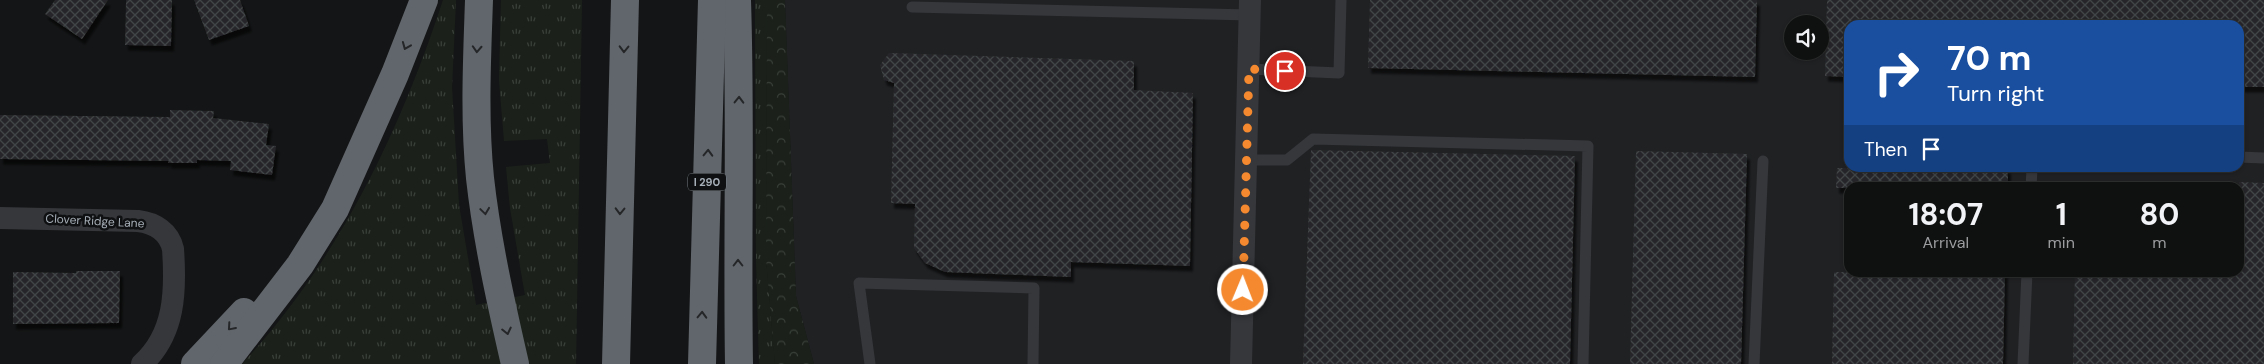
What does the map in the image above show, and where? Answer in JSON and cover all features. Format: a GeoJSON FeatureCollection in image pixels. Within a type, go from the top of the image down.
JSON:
{"type":"FeatureCollection","features":[{"type":"Feature","properties":{"kind":"highway"},"geometry":{"type":"LineString","coordinates":[[224,364],[300,265],[335,209],[391,82],[424,0]]}},
{"type":"Feature","properties":{"kind":"highway"},"geometry":{"type":"LineString","coordinates":[[480,0],[476,82],[480,177],[499,297],[515,364]]}},
{"type":"Feature","properties":{"kind":"highway"},"geometry":{"type":"LineString","coordinates":[[616,364],[625,0]]}},
{"type":"Feature","properties":{"kind":"highway","name":"I 290"},"geometry":{"type":"LineString","coordinates":[[702,364],[712,0]]}},
{"type":"Feature","properties":{"kind":"highway"},"geometry":{"type":"LineString","coordinates":[[737,0],[740,77],[738,262],[740,364]]}},
{"type":"Feature","properties":{"kind":"highway"},"geometry":{"type":"LineString","coordinates":[[196,364],[251,304],[286,259],[322,203],[355,162]]}},
{"type":"Feature","properties":{"kind":"street"},"geometry":{"type":"LineString","coordinates":[[1242,364],[1250,7]]}},
{"type":"Feature","properties":{"kind":"street","name":"Clover Ridge Lane"},"geometry":{"type":"LineString","coordinates":[[0,218],[138,221],[152,224],[163,231],[170,240],[173,249],[172,311],[166,332],[152,355],[142,364]]}},
{"type":"Feature","properties":{"kind":"lane"},"geometry":{"type":"LineString","coordinates":[[1249,69],[1339,73],[1341,0]]}},
{"type":"Feature","properties":{"kind":"lane"},"geometry":{"type":"LineString","coordinates":[[912,7],[1250,7]]}},
{"type":"Feature","properties":{"kind":"lane"},"geometry":{"type":"LineString","coordinates":[[1246,160],[1287,160],[1313,138],[1588,146],[1583,364]]}},
{"type":"Feature","properties":{"kind":"lane"},"geometry":{"type":"LineString","coordinates":[[2244,157],[2264,158]]}},
{"type":"Feature","properties":{"kind":"lane"},"geometry":{"type":"LineString","coordinates":[[1754,364],[1763,161]]}},
{"type":"Feature","properties":{"kind":"lane"},"geometry":{"type":"LineString","coordinates":[[2023,364],[2027,277]]}},
{"type":"Feature","properties":{"kind":"lane"},"geometry":{"type":"LineString","coordinates":[[870,364],[859,283],[1034,288],[1033,364]]}},
{"type":"Feature","properties":{"kind":"shaded area"},"geometry":{"type":"Polygon","coordinates":[[[785,0],[2264,0],[2264,364],[814,364],[796,296],[785,0]]]}},
{"type":"Feature","properties":{"kind":"green space"},"geometry":{"type":"Polygon","coordinates":[[[443,0],[456,0],[452,87],[459,205],[476,305],[525,295],[510,208],[506,167],[550,163],[547,139],[504,141],[499,80],[501,0],[582,0],[576,364],[242,364],[308,282],[362,193],[386,146],[407,98],[443,0]]]}},
{"type":"Feature","properties":{"kind":"green space"},"geometry":{"type":"Polygon","coordinates":[[[755,0],[767,0],[766,259],[775,364],[759,364],[756,260],[755,0]]]}},
{"type":"Feature","properties":{"kind":"green space"},"geometry":{"type":"Polygon","coordinates":[[[767,0],[785,0],[796,296],[814,364],[775,364],[766,259],[767,0]]]}},
{"type":"Feature","properties":{"kind":"building"},"geometry":{"type":"Polygon","coordinates":[[[55,0],[108,0],[82,39],[45,14],[55,0]]]}},
{"type":"Feature","properties":{"kind":"building"},"geometry":{"type":"Polygon","coordinates":[[[126,0],[172,0],[171,46],[125,45],[126,0]]]}},
{"type":"Feature","properties":{"kind":"building"},"geometry":{"type":"Polygon","coordinates":[[[194,0],[240,0],[249,26],[209,40],[194,0]]]}},
{"type":"Feature","properties":{"kind":"building"},"geometry":{"type":"Polygon","coordinates":[[[1370,0],[1757,0],[1755,77],[1368,68],[1370,0]]]}},
{"type":"Feature","properties":{"kind":"building"},"geometry":{"type":"Polygon","coordinates":[[[1827,0],[2264,0],[2264,87],[2244,87],[2244,20],[1844,20],[1844,77],[1825,76],[1825,60],[1829,60],[1827,0]]]}},
{"type":"Feature","properties":{"kind":"building"},"geometry":{"type":"Polygon","coordinates":[[[889,53],[1134,61],[1134,90],[1193,93],[1190,266],[1071,262],[1071,277],[945,272],[925,263],[914,248],[915,204],[891,203],[894,83],[884,80],[880,65],[889,53]]]}},
{"type":"Feature","properties":{"kind":"building"},"geometry":{"type":"Polygon","coordinates":[[[170,110],[214,111],[213,118],[269,124],[266,145],[276,146],[272,175],[230,170],[231,161],[197,160],[197,163],[168,163],[169,161],[0,159],[0,115],[170,117],[170,110]]]}},
{"type":"Feature","properties":{"kind":"building"},"geometry":{"type":"Polygon","coordinates":[[[1311,150],[1575,156],[1570,364],[1303,364],[1311,150]]]}},
{"type":"Feature","properties":{"kind":"building"},"geometry":{"type":"Polygon","coordinates":[[[1636,151],[1747,154],[1741,364],[1630,364],[1636,151]]]}},
{"type":"Feature","properties":{"kind":"building"},"geometry":{"type":"Polygon","coordinates":[[[1837,168],[1844,168],[1844,172],[2008,172],[2008,182],[1844,182],[1844,188],[1836,188],[1837,168]]]}},
{"type":"Feature","properties":{"kind":"building"},"geometry":{"type":"Polygon","coordinates":[[[2244,182],[2264,183],[2264,364],[2073,364],[2075,277],[2244,277],[2244,182]]]}},
{"type":"Feature","properties":{"kind":"building"},"geometry":{"type":"Polygon","coordinates":[[[76,271],[120,271],[119,323],[13,324],[13,272],[76,273],[76,271]]]}},
{"type":"Feature","properties":{"kind":"building"},"geometry":{"type":"Polygon","coordinates":[[[1834,272],[1844,272],[1844,277],[2005,277],[2003,364],[1832,364],[1834,272]]]}},
{"type":"Feature","properties":{"kind":"route"},"geometry":{"type":"LineString","coordinates":[[1243,290],[1249,69],[1285,71]]}}]}
